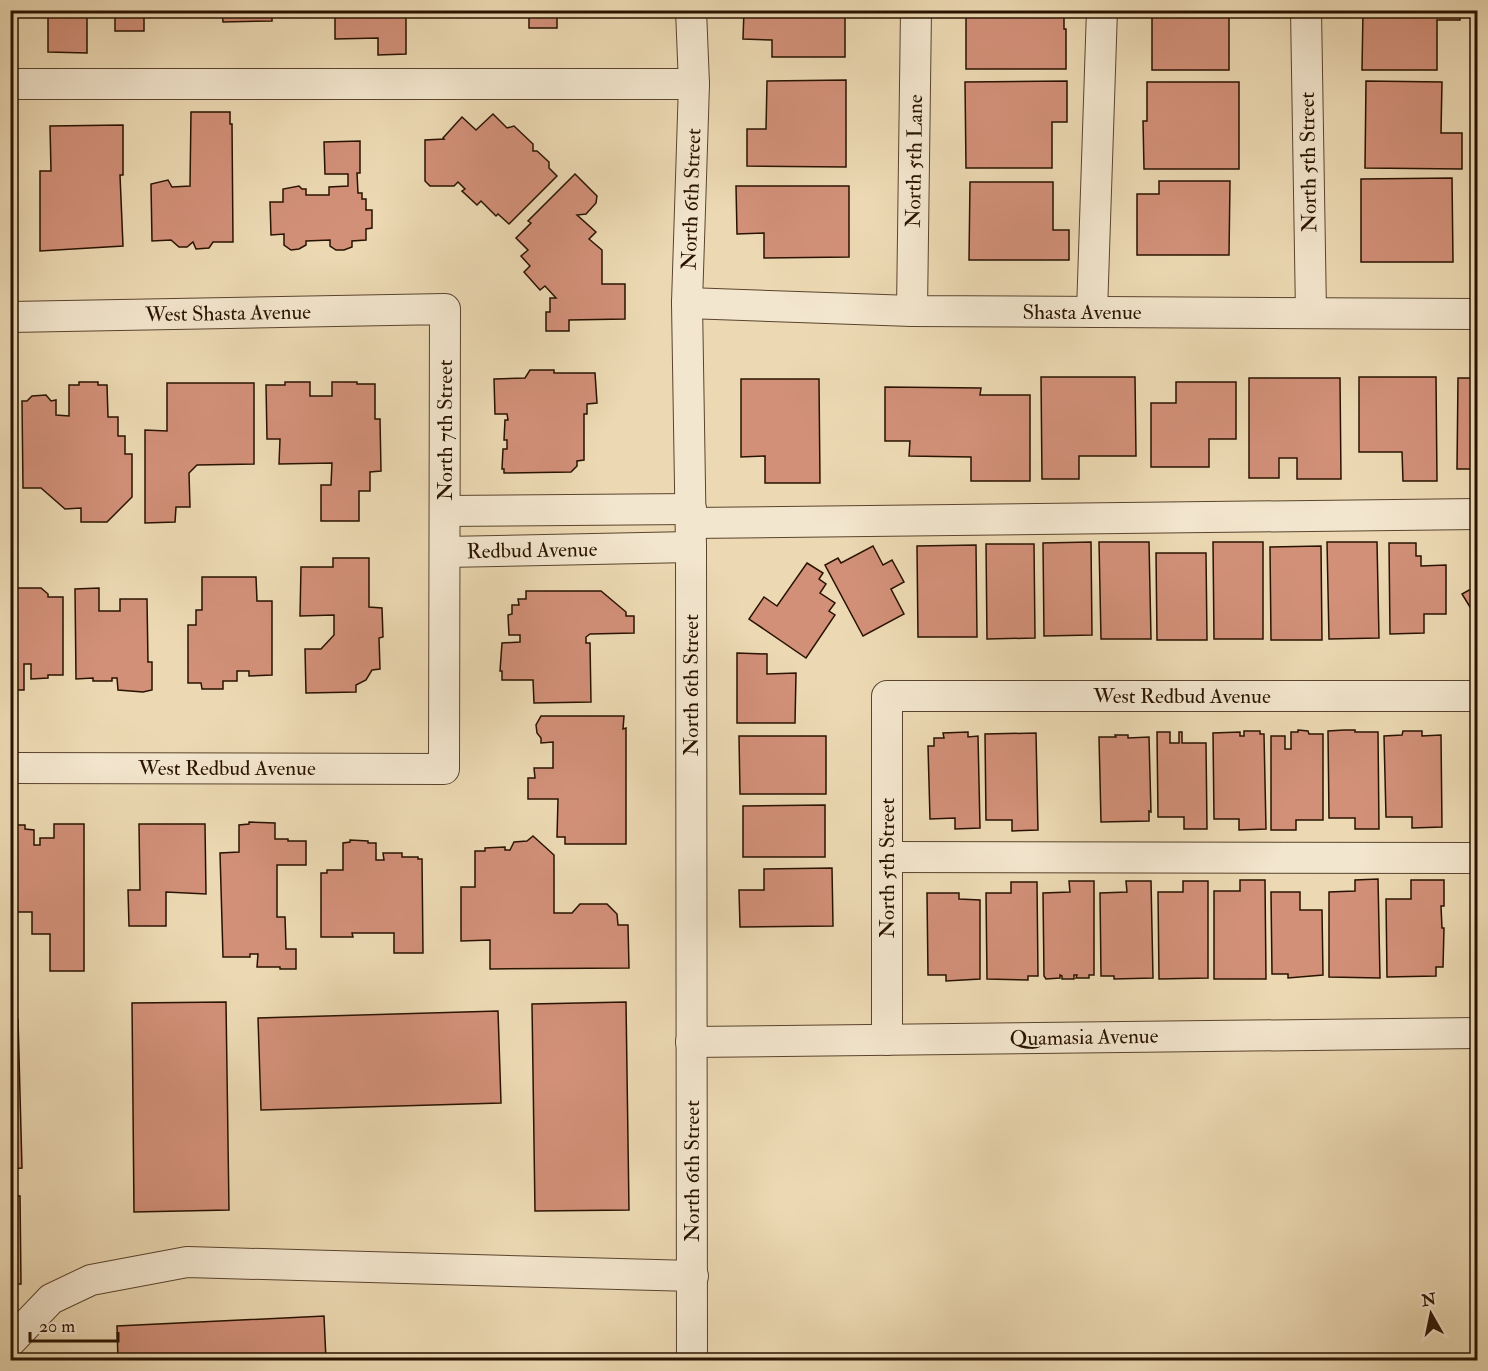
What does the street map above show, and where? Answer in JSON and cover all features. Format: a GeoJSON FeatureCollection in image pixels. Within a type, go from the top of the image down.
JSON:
{"type":"FeatureCollection","features":[{"type":"Feature","properties":{"kind":"street","name":"North 6th Street"},"geometry":{"type":"LineString","coordinates":[[691,10],[694,84],[687,303],[691,526],[692,1360]]}},
{"type":"Feature","properties":{"kind":"street","name":"North 5th Lane"},"geometry":{"type":"LineString","coordinates":[[912,311],[916,10]]}},
{"type":"Feature","properties":{"kind":"street"},"geometry":{"type":"LineString","coordinates":[[1092,312],[1102,10]]}},
{"type":"Feature","properties":{"kind":"street","name":"North 5th Street"},"geometry":{"type":"LineString","coordinates":[[1306,10],[1311,313]]}},
{"type":"Feature","properties":{"kind":"street"},"geometry":{"type":"LineString","coordinates":[[10,84],[694,84]]}},
{"type":"Feature","properties":{"kind":"street","name":"Shasta Avenue"},"geometry":{"type":"LineString","coordinates":[[687,303],[912,311],[1478,314]]}},
{"type":"Feature","properties":{"kind":"street","name":"West Shasta Avenue"},"geometry":{"type":"LineString","coordinates":[[10,317],[445,309]]}},
{"type":"Feature","properties":{"kind":"street","name":"North 7th Street"},"geometry":{"type":"LineString","coordinates":[[445,309],[445,552]]}},
{"type":"Feature","properties":{"kind":"street"},"geometry":{"type":"LineString","coordinates":[[570,549],[571,510]]}},
{"type":"Feature","properties":{"kind":"street","name":"Redbud Avenue"},"geometry":{"type":"LineString","coordinates":[[445,511],[571,510],[691,526]]}},
{"type":"Feature","properties":{"kind":"street"},"geometry":{"type":"LineString","coordinates":[[691,526],[1478,514]]}},
{"type":"Feature","properties":{"kind":"street","name":"Redbud Avenue"},"geometry":{"type":"LineString","coordinates":[[444,769],[445,552],[570,549],[691,526]]}},
{"type":"Feature","properties":{"kind":"street","name":"North 5th Street"},"geometry":{"type":"LineString","coordinates":[[886,696],[887,1040]]}},
{"type":"Feature","properties":{"kind":"street","name":"West Redbud Avenue"},"geometry":{"type":"LineString","coordinates":[[886,696],[1478,696]]}},
{"type":"Feature","properties":{"kind":"street","name":"West Redbud Avenue"},"geometry":{"type":"LineString","coordinates":[[10,768],[444,769]]}},
{"type":"Feature","properties":{"kind":"street"},"geometry":{"type":"LineString","coordinates":[[887,857],[1478,858]]}},
{"type":"Feature","properties":{"kind":"street","name":"Quamasia Avenue"},"geometry":{"type":"LineString","coordinates":[[691,1042],[1478,1033]]}},
{"type":"Feature","properties":{"kind":"street"},"geometry":{"type":"LineString","coordinates":[[10,1342],[51,1299],[91,1280],[187,1262],[693,1276]]}},
{"type":"Feature","properties":{"kind":"building"},"geometry":{"type":"Polygon","coordinates":[[[48,10],[87,10],[87,53],[48,52],[48,10]]]}},
{"type":"Feature","properties":{"kind":"building"},"geometry":{"type":"Polygon","coordinates":[[[115,10],[144,10],[144,31],[115,31],[115,10]]]}},
{"type":"Feature","properties":{"kind":"building"},"geometry":{"type":"Polygon","coordinates":[[[179,10],[272,10],[272,21],[223,22],[222,11],[179,10]]]}},
{"type":"Feature","properties":{"kind":"building"},"geometry":{"type":"Polygon","coordinates":[[[335,10],[406,10],[406,54],[378,55],[378,38],[335,39],[335,10]]]}},
{"type":"Feature","properties":{"kind":"building"},"geometry":{"type":"Polygon","coordinates":[[[529,10],[557,10],[557,28],[529,28],[529,10]]]}},
{"type":"Feature","properties":{"kind":"building"},"geometry":{"type":"Polygon","coordinates":[[[744,10],[845,10],[845,57],[772,57],[772,40],[743,39],[744,10]]]}},
{"type":"Feature","properties":{"kind":"building"},"geometry":{"type":"Polygon","coordinates":[[[966,10],[1064,10],[1066,69],[966,69],[966,10]]]}},
{"type":"Feature","properties":{"kind":"building"},"geometry":{"type":"Polygon","coordinates":[[[1152,10],[1229,10],[1229,70],[1152,70],[1152,10]]]}},
{"type":"Feature","properties":{"kind":"building"},"geometry":{"type":"Polygon","coordinates":[[[1363,10],[1460,10],[1460,20],[1437,20],[1437,70],[1362,70],[1363,10]]]}},
{"type":"Feature","properties":{"kind":"building"},"geometry":{"type":"Polygon","coordinates":[[[846,80],[846,167],[747,166],[747,129],[766,129],[767,81],[846,80]]]}},
{"type":"Feature","properties":{"kind":"building"},"geometry":{"type":"Polygon","coordinates":[[[1067,81],[1067,122],[1052,122],[1052,168],[966,168],[965,82],[1067,81]]]}},
{"type":"Feature","properties":{"kind":"building"},"geometry":{"type":"Polygon","coordinates":[[[1366,81],[1442,82],[1441,133],[1462,133],[1462,169],[1365,168],[1366,81]]]}},
{"type":"Feature","properties":{"kind":"building"},"geometry":{"type":"Polygon","coordinates":[[[1147,82],[1239,82],[1239,169],[1144,169],[1143,121],[1147,121],[1147,82]]]}},
{"type":"Feature","properties":{"kind":"building"},"geometry":{"type":"Polygon","coordinates":[[[191,112],[230,112],[230,124],[232,124],[233,242],[213,242],[209,248],[196,249],[193,242],[187,247],[179,247],[171,240],[152,241],[151,184],[168,180],[172,187],[190,186],[191,112]]]}},
{"type":"Feature","properties":{"kind":"building"},"geometry":{"type":"Polygon","coordinates":[[[493,114],[507,128],[514,126],[533,144],[533,151],[537,151],[549,162],[549,168],[557,176],[509,224],[498,214],[496,216],[481,201],[477,205],[462,191],[465,189],[458,182],[454,186],[430,186],[425,181],[425,140],[444,139],[462,117],[476,130],[493,114]]]}},
{"type":"Feature","properties":{"kind":"building"},"geometry":{"type":"Polygon","coordinates":[[[10,121],[12,121],[12,222],[10,221],[10,121]]]}},
{"type":"Feature","properties":{"kind":"building"},"geometry":{"type":"Polygon","coordinates":[[[123,125],[123,175],[120,175],[123,246],[40,251],[40,171],[51,171],[50,126],[123,125]]]}},
{"type":"Feature","properties":{"kind":"building"},"geometry":{"type":"Polygon","coordinates":[[[360,141],[358,193],[362,193],[362,199],[366,199],[366,210],[372,210],[372,228],[366,229],[366,240],[352,241],[352,247],[344,250],[336,250],[330,246],[330,240],[306,241],[306,245],[291,250],[284,245],[284,234],[271,235],[270,202],[283,202],[283,189],[299,186],[306,189],[306,195],[329,195],[329,187],[348,186],[348,174],[325,174],[324,142],[360,141]]]}},
{"type":"Feature","properties":{"kind":"building"},"geometry":{"type":"Polygon","coordinates":[[[575,174],[597,196],[596,203],[586,214],[577,215],[596,232],[589,239],[602,250],[602,284],[625,284],[625,319],[569,320],[569,331],[546,331],[546,312],[550,312],[550,298],[556,298],[545,286],[540,290],[524,272],[530,266],[521,256],[528,250],[516,238],[531,223],[528,221],[575,174]]]}},
{"type":"Feature","properties":{"kind":"building"},"geometry":{"type":"Polygon","coordinates":[[[1452,178],[1453,262],[1361,262],[1361,179],[1452,178]]]}},
{"type":"Feature","properties":{"kind":"building"},"geometry":{"type":"Polygon","coordinates":[[[1159,181],[1230,181],[1229,255],[1137,255],[1137,194],[1159,194],[1159,181]]]}},
{"type":"Feature","properties":{"kind":"building"},"geometry":{"type":"Polygon","coordinates":[[[970,182],[1053,182],[1053,230],[1069,230],[1069,260],[969,260],[970,182]]]}},
{"type":"Feature","properties":{"kind":"building"},"geometry":{"type":"Polygon","coordinates":[[[736,186],[849,186],[849,257],[764,258],[764,233],[737,234],[736,186]]]}},
{"type":"Feature","properties":{"kind":"building"},"geometry":{"type":"Polygon","coordinates":[[[530,370],[554,370],[554,373],[595,373],[597,403],[587,404],[587,414],[584,414],[584,460],[577,461],[577,466],[571,472],[504,473],[502,469],[503,449],[507,449],[507,440],[504,440],[505,420],[508,420],[507,414],[495,414],[494,379],[525,378],[530,370]]]}},
{"type":"Feature","properties":{"kind":"building"},"geometry":{"type":"Polygon","coordinates":[[[1041,377],[1135,377],[1136,456],[1079,456],[1079,479],[1042,479],[1041,377]]]}},
{"type":"Feature","properties":{"kind":"building"},"geometry":{"type":"Polygon","coordinates":[[[1359,377],[1436,377],[1437,481],[1403,481],[1402,452],[1359,452],[1359,377]]]}},
{"type":"Feature","properties":{"kind":"building"},"geometry":{"type":"Polygon","coordinates":[[[1249,378],[1340,378],[1341,479],[1297,479],[1297,458],[1279,458],[1279,478],[1249,478],[1249,378]]]}},
{"type":"Feature","properties":{"kind":"building"},"geometry":{"type":"Polygon","coordinates":[[[1458,378],[1478,378],[1478,469],[1457,469],[1458,378]]]}},
{"type":"Feature","properties":{"kind":"building"},"geometry":{"type":"Polygon","coordinates":[[[741,379],[819,379],[820,483],[765,483],[765,456],[741,457],[741,379]]]}},
{"type":"Feature","properties":{"kind":"building"},"geometry":{"type":"Polygon","coordinates":[[[79,382],[98,382],[98,385],[107,385],[108,417],[118,417],[118,436],[125,436],[125,454],[132,454],[132,497],[107,522],[81,522],[81,508],[65,509],[41,488],[23,488],[22,401],[27,401],[32,396],[46,395],[51,401],[56,400],[56,415],[69,416],[69,385],[79,385],[79,382]]]}},
{"type":"Feature","properties":{"kind":"building"},"geometry":{"type":"Polygon","coordinates":[[[285,382],[310,382],[310,396],[332,396],[332,382],[375,384],[375,419],[380,419],[381,471],[370,472],[370,491],[359,491],[359,521],[321,521],[321,485],[331,485],[332,463],[279,464],[280,439],[267,439],[266,385],[285,385],[285,382]]]}},
{"type":"Feature","properties":{"kind":"building"},"geometry":{"type":"Polygon","coordinates":[[[1176,382],[1236,382],[1236,439],[1209,439],[1209,467],[1151,467],[1151,403],[1176,403],[1176,382]]]}},
{"type":"Feature","properties":{"kind":"building"},"geometry":{"type":"Polygon","coordinates":[[[167,383],[254,383],[254,464],[197,465],[189,473],[190,507],[176,507],[175,522],[145,523],[145,430],[167,431],[167,383]]]}},
{"type":"Feature","properties":{"kind":"building"},"geometry":{"type":"Polygon","coordinates":[[[885,387],[981,388],[980,395],[1030,395],[1030,481],[971,481],[971,457],[909,456],[910,441],[885,441],[885,387]]]}},
{"type":"Feature","properties":{"kind":"building"},"geometry":{"type":"Polygon","coordinates":[[[1091,542],[1092,635],[1044,636],[1043,543],[1091,542]]]}},
{"type":"Feature","properties":{"kind":"building"},"geometry":{"type":"Polygon","coordinates":[[[1099,542],[1149,542],[1151,639],[1101,639],[1099,542]]]}},
{"type":"Feature","properties":{"kind":"building"},"geometry":{"type":"Polygon","coordinates":[[[1213,542],[1263,542],[1263,639],[1214,639],[1213,542]]]}},
{"type":"Feature","properties":{"kind":"building"},"geometry":{"type":"Polygon","coordinates":[[[1327,542],[1377,542],[1379,638],[1329,639],[1327,542]]]}},
{"type":"Feature","properties":{"kind":"building"},"geometry":{"type":"Polygon","coordinates":[[[1389,543],[1416,543],[1416,556],[1421,556],[1421,566],[1446,565],[1446,614],[1424,614],[1424,633],[1390,634],[1389,543]]]}},
{"type":"Feature","properties":{"kind":"building"},"geometry":{"type":"Polygon","coordinates":[[[986,544],[1034,544],[1035,638],[987,639],[986,544]]]}},
{"type":"Feature","properties":{"kind":"building"},"geometry":{"type":"Polygon","coordinates":[[[976,545],[977,637],[918,637],[917,546],[976,545]]]}},
{"type":"Feature","properties":{"kind":"building"},"geometry":{"type":"Polygon","coordinates":[[[873,546],[883,565],[892,560],[904,582],[891,589],[904,614],[863,636],[825,565],[838,558],[841,563],[873,546]]]}},
{"type":"Feature","properties":{"kind":"building"},"geometry":{"type":"Polygon","coordinates":[[[1321,546],[1322,640],[1271,640],[1270,547],[1321,546]]]}},
{"type":"Feature","properties":{"kind":"building"},"geometry":{"type":"Polygon","coordinates":[[[1156,553],[1206,553],[1207,640],[1157,640],[1156,553]]]}},
{"type":"Feature","properties":{"kind":"building"},"geometry":{"type":"Polygon","coordinates":[[[333,558],[369,558],[369,607],[382,608],[383,637],[379,638],[380,669],[372,670],[366,680],[356,685],[356,692],[306,693],[305,649],[321,649],[334,635],[334,615],[300,616],[301,567],[333,567],[333,558]]]}},
{"type":"Feature","properties":{"kind":"building"},"geometry":{"type":"Polygon","coordinates":[[[807,563],[823,573],[819,579],[826,584],[820,593],[835,603],[829,611],[835,615],[806,658],[749,619],[764,597],[777,606],[807,563]]]}},
{"type":"Feature","properties":{"kind":"building"},"geometry":{"type":"Polygon","coordinates":[[[202,577],[256,577],[257,601],[272,601],[272,675],[249,676],[249,671],[237,671],[237,681],[223,681],[223,689],[202,689],[201,683],[188,683],[188,625],[196,625],[196,610],[202,610],[202,577]]]}},
{"type":"Feature","properties":{"kind":"building"},"geometry":{"type":"Polygon","coordinates":[[[1478,585],[1478,620],[1462,594],[1478,585]]]}},
{"type":"Feature","properties":{"kind":"building"},"geometry":{"type":"Polygon","coordinates":[[[12,588],[41,588],[48,594],[48,597],[63,597],[63,675],[48,675],[48,678],[31,679],[31,664],[24,664],[24,690],[16,690],[16,693],[10,692],[10,590],[12,588]]]}},
{"type":"Feature","properties":{"kind":"building"},"geometry":{"type":"Polygon","coordinates":[[[99,588],[99,611],[120,611],[120,599],[147,599],[148,662],[152,662],[152,690],[143,692],[118,690],[117,678],[112,678],[112,681],[93,681],[93,678],[76,679],[75,589],[99,588]]]}},
{"type":"Feature","properties":{"kind":"building"},"geometry":{"type":"Polygon","coordinates":[[[526,591],[601,591],[626,612],[626,616],[634,616],[634,633],[590,634],[586,637],[586,643],[590,643],[591,702],[534,703],[533,680],[502,680],[502,671],[500,671],[502,643],[520,642],[520,635],[509,635],[508,615],[512,614],[512,605],[519,605],[518,599],[526,599],[526,591]]]}},
{"type":"Feature","properties":{"kind":"building"},"geometry":{"type":"Polygon","coordinates":[[[737,653],[767,654],[767,674],[796,673],[795,723],[737,723],[737,653]]]}},
{"type":"Feature","properties":{"kind":"building"},"geometry":{"type":"Polygon","coordinates":[[[541,716],[624,716],[623,729],[626,728],[626,844],[565,844],[565,837],[557,837],[558,799],[528,799],[528,778],[535,778],[534,768],[553,768],[553,742],[541,743],[541,738],[537,733],[536,725],[541,716]]]}},
{"type":"Feature","properties":{"kind":"building"},"geometry":{"type":"Polygon","coordinates":[[[1298,730],[1308,731],[1309,734],[1323,734],[1323,820],[1296,820],[1296,830],[1271,830],[1271,736],[1285,736],[1285,749],[1291,749],[1291,732],[1298,732],[1298,730]]]}},
{"type":"Feature","properties":{"kind":"building"},"geometry":{"type":"Polygon","coordinates":[[[1355,730],[1355,732],[1378,732],[1379,829],[1355,829],[1355,818],[1329,818],[1328,731],[1355,730]]]}},
{"type":"Feature","properties":{"kind":"building"},"geometry":{"type":"Polygon","coordinates":[[[1244,731],[1260,731],[1260,734],[1264,734],[1266,829],[1239,830],[1239,819],[1214,819],[1213,733],[1240,732],[1240,736],[1244,736],[1244,731]]]}},
{"type":"Feature","properties":{"kind":"building"},"geometry":{"type":"Polygon","coordinates":[[[1403,731],[1422,731],[1422,736],[1441,735],[1442,827],[1412,828],[1412,817],[1386,817],[1384,736],[1402,735],[1403,731]]]}},
{"type":"Feature","properties":{"kind":"building"},"geometry":{"type":"Polygon","coordinates":[[[968,732],[968,737],[978,736],[980,828],[955,829],[955,818],[930,819],[928,746],[934,746],[934,738],[944,738],[943,733],[968,732]]]}},
{"type":"Feature","properties":{"kind":"building"},"geometry":{"type":"Polygon","coordinates":[[[1157,732],[1170,732],[1170,743],[1179,743],[1179,732],[1182,732],[1182,743],[1206,743],[1207,829],[1184,829],[1184,817],[1158,817],[1157,732]]]}},
{"type":"Feature","properties":{"kind":"building"},"geometry":{"type":"Polygon","coordinates":[[[1036,733],[1038,830],[1012,831],[1012,820],[986,820],[985,734],[1036,733]]]}},
{"type":"Feature","properties":{"kind":"building"},"geometry":{"type":"Polygon","coordinates":[[[1115,735],[1128,735],[1128,738],[1149,737],[1151,812],[1149,811],[1149,821],[1101,822],[1099,737],[1116,737],[1115,735]]]}},
{"type":"Feature","properties":{"kind":"building"},"geometry":{"type":"Polygon","coordinates":[[[739,736],[826,736],[826,794],[740,794],[739,736]]]}},
{"type":"Feature","properties":{"kind":"building"},"geometry":{"type":"Polygon","coordinates":[[[825,805],[825,857],[743,857],[743,806],[825,805]]]}},
{"type":"Feature","properties":{"kind":"building"},"geometry":{"type":"Polygon","coordinates":[[[249,822],[275,823],[275,839],[306,841],[306,865],[277,865],[277,917],[285,917],[286,949],[296,949],[296,969],[257,967],[258,954],[250,954],[250,957],[223,957],[220,853],[239,852],[239,825],[249,824],[249,822]]]}},
{"type":"Feature","properties":{"kind":"building"},"geometry":{"type":"Polygon","coordinates":[[[54,824],[84,824],[84,971],[50,971],[50,934],[32,934],[32,912],[10,912],[12,825],[25,825],[25,829],[34,830],[34,845],[40,845],[40,838],[54,838],[54,824]]]}},
{"type":"Feature","properties":{"kind":"building"},"geometry":{"type":"Polygon","coordinates":[[[139,824],[205,824],[206,894],[166,892],[166,926],[129,926],[128,890],[140,890],[139,824]]]}},
{"type":"Feature","properties":{"kind":"building"},"geometry":{"type":"Polygon","coordinates":[[[533,836],[554,855],[554,913],[572,913],[580,904],[607,904],[617,914],[618,925],[628,925],[629,968],[490,969],[490,940],[461,941],[461,887],[475,887],[475,851],[505,847],[505,850],[510,850],[514,842],[527,841],[533,836]]]}},
{"type":"Feature","properties":{"kind":"building"},"geometry":{"type":"Polygon","coordinates":[[[350,840],[376,843],[376,860],[384,860],[383,853],[402,853],[402,857],[422,859],[423,953],[394,953],[394,933],[352,933],[353,937],[321,937],[321,873],[327,873],[327,870],[343,870],[343,843],[350,842],[350,840]]]}},
{"type":"Feature","properties":{"kind":"building"},"geometry":{"type":"Polygon","coordinates":[[[832,868],[833,926],[740,927],[739,890],[764,890],[764,869],[832,868]]]}},
{"type":"Feature","properties":{"kind":"building"},"geometry":{"type":"Polygon","coordinates":[[[1378,879],[1380,978],[1329,977],[1329,892],[1355,891],[1355,880],[1378,879]]]}},
{"type":"Feature","properties":{"kind":"building"},"geometry":{"type":"Polygon","coordinates":[[[1240,880],[1265,880],[1266,979],[1214,979],[1214,891],[1240,891],[1240,880]]]}},
{"type":"Feature","properties":{"kind":"building"},"geometry":{"type":"Polygon","coordinates":[[[1411,880],[1444,880],[1444,906],[1441,906],[1442,928],[1444,928],[1443,967],[1436,967],[1436,976],[1387,977],[1386,899],[1411,899],[1411,880]]]}},
{"type":"Feature","properties":{"kind":"building"},"geometry":{"type":"Polygon","coordinates":[[[1069,881],[1094,881],[1094,975],[1089,975],[1089,978],[1076,978],[1077,975],[1074,975],[1074,979],[1062,979],[1060,975],[1060,978],[1046,979],[1044,976],[1043,893],[1070,892],[1069,881]]]}},
{"type":"Feature","properties":{"kind":"building"},"geometry":{"type":"Polygon","coordinates":[[[1126,881],[1151,881],[1153,978],[1114,979],[1114,976],[1101,976],[1100,893],[1127,892],[1126,881]]]}},
{"type":"Feature","properties":{"kind":"building"},"geometry":{"type":"Polygon","coordinates":[[[1183,881],[1208,881],[1208,978],[1159,979],[1158,892],[1183,892],[1183,881]]]}},
{"type":"Feature","properties":{"kind":"building"},"geometry":{"type":"Polygon","coordinates":[[[1011,882],[1037,882],[1038,976],[1028,976],[1028,980],[987,979],[986,893],[1011,893],[1011,882]]]}},
{"type":"Feature","properties":{"kind":"building"},"geometry":{"type":"Polygon","coordinates":[[[1271,892],[1300,892],[1300,910],[1322,910],[1323,975],[1288,978],[1288,974],[1272,974],[1271,892]]]}},
{"type":"Feature","properties":{"kind":"building"},"geometry":{"type":"Polygon","coordinates":[[[927,893],[959,893],[959,899],[980,900],[980,979],[946,981],[946,975],[928,975],[927,893]]]}},
{"type":"Feature","properties":{"kind":"building"},"geometry":{"type":"Polygon","coordinates":[[[226,1002],[229,1210],[134,1212],[132,1003],[226,1002]]]}},
{"type":"Feature","properties":{"kind":"building"},"geometry":{"type":"Polygon","coordinates":[[[626,1002],[629,1210],[535,1211],[532,1004],[626,1002]]]}},
{"type":"Feature","properties":{"kind":"building"},"geometry":{"type":"Polygon","coordinates":[[[498,1011],[501,1103],[261,1110],[258,1018],[498,1011]]]}},
{"type":"Feature","properties":{"kind":"building"},"geometry":{"type":"Polygon","coordinates":[[[10,1019],[18,1019],[22,1168],[10,1169],[10,1019]]]}},
{"type":"Feature","properties":{"kind":"building"},"geometry":{"type":"Polygon","coordinates":[[[10,1196],[20,1196],[21,1284],[10,1284],[10,1196]]]}},
{"type":"Feature","properties":{"kind":"building"},"geometry":{"type":"Polygon","coordinates":[[[324,1316],[326,1360],[118,1360],[117,1326],[324,1316]]]}}]}
